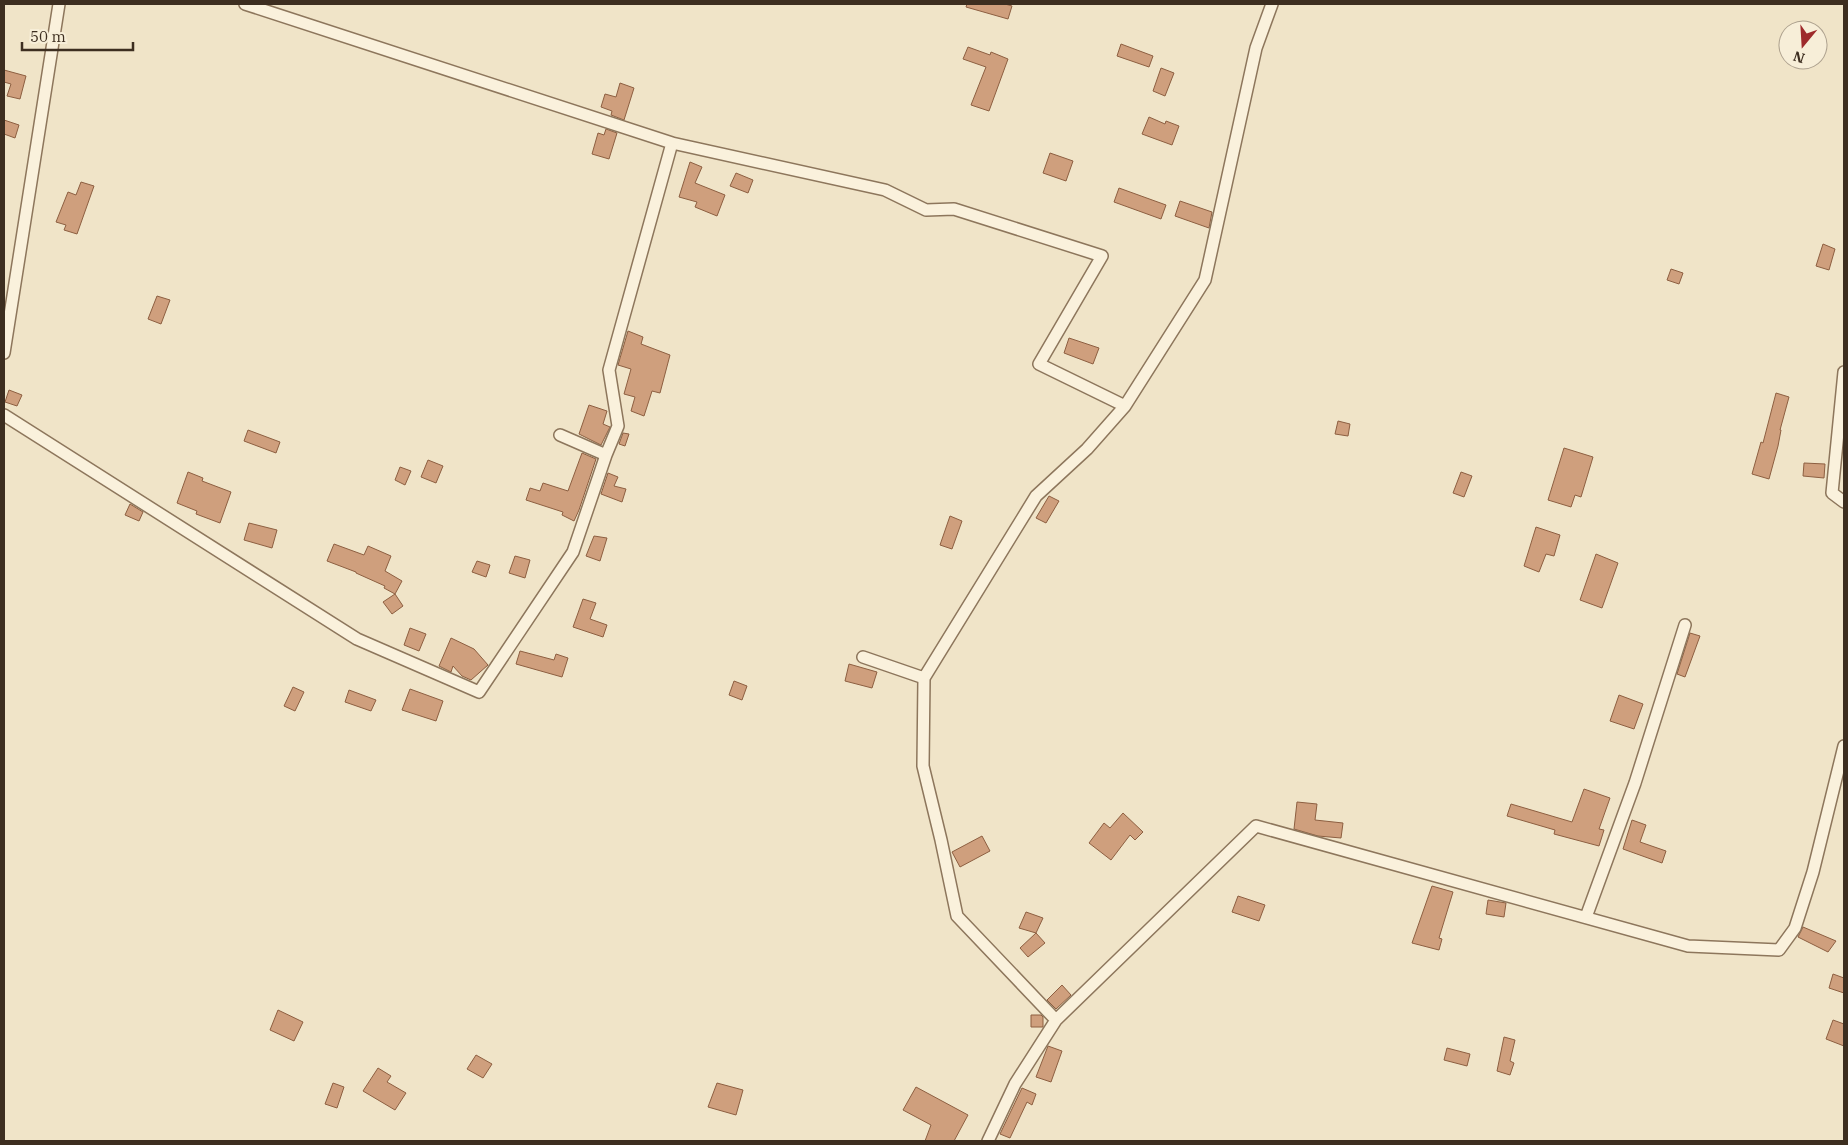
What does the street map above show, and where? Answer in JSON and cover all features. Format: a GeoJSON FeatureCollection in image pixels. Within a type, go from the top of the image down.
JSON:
{"type":"FeatureCollection","features":[{"type":"Feature","properties":{"kind":"street"},"geometry":{"type":"LineString","coordinates":[[4,353],[59,4]]}},
{"type":"Feature","properties":{"kind":"street"},"geometry":{"type":"LineString","coordinates":[[245,4],[672,143],[885,190],[926,210],[954,208],[1102,256],[1039,364],[1125,406]]}},
{"type":"Feature","properties":{"kind":"street"},"geometry":{"type":"LineString","coordinates":[[1056,1020],[957,916],[923,766],[924,678],[1036,496],[1087,449],[1125,406],[1205,280],[1256,48],[1272,4]]}},
{"type":"Feature","properties":{"kind":"street"},"geometry":{"type":"LineString","coordinates":[[4,415],[357,639],[479,692],[573,552],[606,455],[618,426],[609,370],[672,143]]}},
{"type":"Feature","properties":{"kind":"street"},"geometry":{"type":"LineString","coordinates":[[1844,372],[1832,493],[1844,502]]}},
{"type":"Feature","properties":{"kind":"street"},"geometry":{"type":"LineString","coordinates":[[560,435],[606,455]]}},
{"type":"Feature","properties":{"kind":"street"},"geometry":{"type":"LineString","coordinates":[[1586,917],[1635,783],[1685,625]]}},
{"type":"Feature","properties":{"kind":"street"},"geometry":{"type":"LineString","coordinates":[[863,657],[924,678]]}},
{"type":"Feature","properties":{"kind":"street"},"geometry":{"type":"LineString","coordinates":[[988,1141],[1015,1084],[1056,1020],[1256,826],[1688,946],[1779,950],[1794,928],[1813,872],[1844,746]]}},
{"type":"Feature","properties":{"kind":"building"},"geometry":{"type":"Polygon","coordinates":[[[967,4],[1005,4],[1012,6],[1008,19],[966,7],[967,4]]]}},
{"type":"Feature","properties":{"kind":"building"},"geometry":{"type":"Polygon","coordinates":[[[1121,44],[1153,56],[1149,67],[1117,56],[1121,44]]]}},
{"type":"Feature","properties":{"kind":"building"},"geometry":{"type":"Polygon","coordinates":[[[968,47],[990,55],[991,52],[1008,59],[989,111],[971,105],[986,67],[963,59],[968,47]]]}},
{"type":"Feature","properties":{"kind":"building"},"geometry":{"type":"Polygon","coordinates":[[[1161,68],[1174,73],[1165,96],[1153,91],[1161,68]]]}},
{"type":"Feature","properties":{"kind":"building"},"geometry":{"type":"Polygon","coordinates":[[[4,70],[26,76],[20,99],[7,96],[11,84],[4,82],[4,70]]]}},
{"type":"Feature","properties":{"kind":"building"},"geometry":{"type":"Polygon","coordinates":[[[620,83],[634,88],[624,120],[611,115],[612,111],[601,107],[605,94],[616,97],[620,83]]]}},
{"type":"Feature","properties":{"kind":"building"},"geometry":{"type":"Polygon","coordinates":[[[1149,117],[1165,124],[1166,121],[1179,126],[1172,145],[1142,134],[1149,117]]]}},
{"type":"Feature","properties":{"kind":"building"},"geometry":{"type":"Polygon","coordinates":[[[4,120],[19,125],[15,138],[4,134],[4,120]]]}},
{"type":"Feature","properties":{"kind":"building"},"geometry":{"type":"Polygon","coordinates":[[[606,129],[617,133],[609,159],[592,154],[598,133],[604,135],[606,129]]]}},
{"type":"Feature","properties":{"kind":"building"},"geometry":{"type":"Polygon","coordinates":[[[1050,153],[1073,161],[1066,181],[1043,173],[1050,153]]]}},
{"type":"Feature","properties":{"kind":"building"},"geometry":{"type":"Polygon","coordinates":[[[690,162],[702,167],[695,183],[725,195],[717,216],[695,207],[697,202],[679,197],[690,162]]]}},
{"type":"Feature","properties":{"kind":"building"},"geometry":{"type":"Polygon","coordinates":[[[736,173],[753,180],[748,193],[730,186],[736,173]]]}},
{"type":"Feature","properties":{"kind":"building"},"geometry":{"type":"Polygon","coordinates":[[[81,182],[94,186],[77,234],[64,230],[66,225],[56,222],[68,192],[76,195],[81,182]]]}},
{"type":"Feature","properties":{"kind":"building"},"geometry":{"type":"Polygon","coordinates":[[[1119,188],[1166,205],[1161,219],[1114,202],[1119,188]]]}},
{"type":"Feature","properties":{"kind":"building"},"geometry":{"type":"Polygon","coordinates":[[[1180,201],[1212,212],[1209,228],[1175,216],[1180,201]]]}},
{"type":"Feature","properties":{"kind":"building"},"geometry":{"type":"Polygon","coordinates":[[[1823,244],[1835,249],[1829,270],[1816,266],[1823,244]]]}},
{"type":"Feature","properties":{"kind":"building"},"geometry":{"type":"Polygon","coordinates":[[[1671,269],[1683,273],[1679,284],[1667,280],[1671,269]]]}},
{"type":"Feature","properties":{"kind":"building"},"geometry":{"type":"Polygon","coordinates":[[[157,296],[170,300],[161,324],[148,319],[157,296]]]}},
{"type":"Feature","properties":{"kind":"building"},"geometry":{"type":"Polygon","coordinates":[[[628,331],[643,337],[641,344],[670,355],[660,393],[652,391],[644,416],[631,411],[635,397],[624,394],[631,369],[618,365],[628,331]]]}},
{"type":"Feature","properties":{"kind":"building"},"geometry":{"type":"Polygon","coordinates":[[[1069,338],[1099,348],[1093,364],[1064,353],[1069,338]]]}},
{"type":"Feature","properties":{"kind":"building"},"geometry":{"type":"Polygon","coordinates":[[[9,390],[22,395],[17,406],[5,402],[9,390]]]}},
{"type":"Feature","properties":{"kind":"building"},"geometry":{"type":"Polygon","coordinates":[[[1776,393],[1789,397],[1769,479],[1752,474],[1761,442],[1763,443],[1776,393]]]}},
{"type":"Feature","properties":{"kind":"building"},"geometry":{"type":"Polygon","coordinates":[[[589,405],[607,411],[603,424],[610,427],[601,445],[579,434],[589,405]]]}},
{"type":"Feature","properties":{"kind":"building"},"geometry":{"type":"Polygon","coordinates":[[[1338,421],[1350,424],[1348,436],[1335,434],[1338,421]]]}},
{"type":"Feature","properties":{"kind":"building"},"geometry":{"type":"Polygon","coordinates":[[[248,430],[280,442],[276,453],[244,441],[248,430]]]}},
{"type":"Feature","properties":{"kind":"building"},"geometry":{"type":"Polygon","coordinates":[[[623,433],[629,434],[625,446],[619,444],[623,433]]]}},
{"type":"Feature","properties":{"kind":"building"},"geometry":{"type":"Polygon","coordinates":[[[1564,448],[1593,457],[1581,497],[1575,495],[1571,507],[1548,500],[1564,448]]]}},
{"type":"Feature","properties":{"kind":"building"},"geometry":{"type":"Polygon","coordinates":[[[582,453],[596,459],[574,521],[562,515],[563,512],[526,500],[530,488],[540,491],[543,483],[568,491],[582,453]]]}},
{"type":"Feature","properties":{"kind":"building"},"geometry":{"type":"Polygon","coordinates":[[[428,460],[443,466],[436,483],[421,477],[428,460]]]}},
{"type":"Feature","properties":{"kind":"building"},"geometry":{"type":"Polygon","coordinates":[[[1804,463],[1825,464],[1824,478],[1803,476],[1804,463]]]}},
{"type":"Feature","properties":{"kind":"building"},"geometry":{"type":"Polygon","coordinates":[[[400,467],[411,471],[405,485],[395,480],[400,467]]]}},
{"type":"Feature","properties":{"kind":"building"},"geometry":{"type":"Polygon","coordinates":[[[188,472],[203,478],[202,481],[231,492],[220,523],[196,514],[197,511],[177,503],[188,472]]]}},
{"type":"Feature","properties":{"kind":"building"},"geometry":{"type":"Polygon","coordinates":[[[1461,472],[1472,476],[1464,497],[1453,493],[1461,472]]]}},
{"type":"Feature","properties":{"kind":"building"},"geometry":{"type":"Polygon","coordinates":[[[608,473],[618,477],[614,486],[626,489],[622,502],[601,494],[608,473]]]}},
{"type":"Feature","properties":{"kind":"building"},"geometry":{"type":"Polygon","coordinates":[[[1049,496],[1059,501],[1046,523],[1036,518],[1049,496]]]}},
{"type":"Feature","properties":{"kind":"building"},"geometry":{"type":"Polygon","coordinates":[[[130,504],[143,512],[139,521],[125,515],[130,504]]]}},
{"type":"Feature","properties":{"kind":"building"},"geometry":{"type":"Polygon","coordinates":[[[950,516],[962,521],[952,549],[940,545],[950,516]]]}},
{"type":"Feature","properties":{"kind":"building"},"geometry":{"type":"Polygon","coordinates":[[[249,523],[277,530],[272,548],[244,540],[249,523]]]}},
{"type":"Feature","properties":{"kind":"building"},"geometry":{"type":"Polygon","coordinates":[[[1536,527],[1560,535],[1554,556],[1546,554],[1539,572],[1524,566],[1536,527]]]}},
{"type":"Feature","properties":{"kind":"building"},"geometry":{"type":"Polygon","coordinates":[[[594,536],[607,538],[600,561],[586,556],[594,536]]]}},
{"type":"Feature","properties":{"kind":"building"},"geometry":{"type":"Polygon","coordinates":[[[334,544],[364,555],[368,546],[391,556],[385,571],[402,581],[395,594],[384,588],[385,586],[327,561],[334,544]]]}},
{"type":"Feature","properties":{"kind":"building"},"geometry":{"type":"Polygon","coordinates":[[[1596,554],[1618,563],[1602,608],[1580,600],[1596,554]]]}},
{"type":"Feature","properties":{"kind":"building"},"geometry":{"type":"Polygon","coordinates":[[[515,556],[530,560],[525,578],[509,573],[515,556]]]}},
{"type":"Feature","properties":{"kind":"building"},"geometry":{"type":"Polygon","coordinates":[[[477,561],[490,565],[486,577],[472,572],[477,561]]]}},
{"type":"Feature","properties":{"kind":"building"},"geometry":{"type":"Polygon","coordinates":[[[395,594],[403,606],[392,614],[383,602],[395,594]]]}},
{"type":"Feature","properties":{"kind":"building"},"geometry":{"type":"Polygon","coordinates":[[[583,599],[596,603],[590,619],[607,625],[603,637],[573,627],[583,599]]]}},
{"type":"Feature","properties":{"kind":"building"},"geometry":{"type":"Polygon","coordinates":[[[410,628],[426,634],[419,651],[404,645],[410,628]]]}},
{"type":"Feature","properties":{"kind":"building"},"geometry":{"type":"Polygon","coordinates":[[[1690,633],[1700,636],[1685,677],[1677,674],[1690,633]]]}},
{"type":"Feature","properties":{"kind":"building"},"geometry":{"type":"Polygon","coordinates":[[[451,638],[474,649],[488,665],[471,680],[462,676],[453,666],[451,672],[439,666],[451,638]]]}},
{"type":"Feature","properties":{"kind":"building"},"geometry":{"type":"Polygon","coordinates":[[[520,651],[554,660],[556,654],[568,658],[562,677],[516,664],[520,651]]]}},
{"type":"Feature","properties":{"kind":"building"},"geometry":{"type":"Polygon","coordinates":[[[849,664],[877,672],[872,688],[845,681],[849,664]]]}},
{"type":"Feature","properties":{"kind":"building"},"geometry":{"type":"Polygon","coordinates":[[[734,681],[747,686],[742,700],[729,695],[734,681]]]}},
{"type":"Feature","properties":{"kind":"building"},"geometry":{"type":"Polygon","coordinates":[[[293,687],[304,692],[295,711],[284,706],[293,687]]]}},
{"type":"Feature","properties":{"kind":"building"},"geometry":{"type":"Polygon","coordinates":[[[410,689],[443,701],[436,721],[402,710],[410,689]]]}},
{"type":"Feature","properties":{"kind":"building"},"geometry":{"type":"Polygon","coordinates":[[[349,690],[376,700],[371,711],[345,702],[349,690]]]}},
{"type":"Feature","properties":{"kind":"building"},"geometry":{"type":"Polygon","coordinates":[[[1619,695],[1643,704],[1634,729],[1610,721],[1619,695]]]}},
{"type":"Feature","properties":{"kind":"building"},"geometry":{"type":"Polygon","coordinates":[[[1584,789],[1610,798],[1599,829],[1604,830],[1599,846],[1554,834],[1555,830],[1507,816],[1511,804],[1572,822],[1584,789]]]}},
{"type":"Feature","properties":{"kind":"building"},"geometry":{"type":"Polygon","coordinates":[[[1297,802],[1317,804],[1315,820],[1343,823],[1341,838],[1318,836],[1294,829],[1297,802]]]}},
{"type":"Feature","properties":{"kind":"building"},"geometry":{"type":"Polygon","coordinates":[[[1123,813],[1143,832],[1135,840],[1130,835],[1111,860],[1089,843],[1104,823],[1110,828],[1123,813]]]}},
{"type":"Feature","properties":{"kind":"building"},"geometry":{"type":"Polygon","coordinates":[[[1632,820],[1646,825],[1640,842],[1666,851],[1662,863],[1623,849],[1632,820]]]}},
{"type":"Feature","properties":{"kind":"building"},"geometry":{"type":"Polygon","coordinates":[[[982,836],[990,851],[960,867],[952,852],[982,836]]]}},
{"type":"Feature","properties":{"kind":"building"},"geometry":{"type":"Polygon","coordinates":[[[1432,886],[1453,892],[1439,938],[1442,939],[1439,950],[1412,943],[1432,886]]]}},
{"type":"Feature","properties":{"kind":"building"},"geometry":{"type":"Polygon","coordinates":[[[1238,896],[1265,905],[1259,921],[1232,912],[1238,896]]]}},
{"type":"Feature","properties":{"kind":"building"},"geometry":{"type":"Polygon","coordinates":[[[1488,900],[1506,903],[1504,917],[1486,914],[1488,900]]]}},
{"type":"Feature","properties":{"kind":"building"},"geometry":{"type":"Polygon","coordinates":[[[1026,912],[1043,918],[1036,933],[1019,928],[1026,912]]]}},
{"type":"Feature","properties":{"kind":"building"},"geometry":{"type":"Polygon","coordinates":[[[1803,927],[1836,941],[1828,952],[1798,937],[1803,927]]]}},
{"type":"Feature","properties":{"kind":"building"},"geometry":{"type":"Polygon","coordinates":[[[1036,933],[1045,943],[1028,957],[1020,948],[1036,933]]]}},
{"type":"Feature","properties":{"kind":"building"},"geometry":{"type":"Polygon","coordinates":[[[1833,974],[1844,978],[1844,993],[1829,988],[1833,974]]]}},
{"type":"Feature","properties":{"kind":"building"},"geometry":{"type":"Polygon","coordinates":[[[1062,985],[1071,995],[1056,1009],[1047,1000],[1062,985]]]}},
{"type":"Feature","properties":{"kind":"building"},"geometry":{"type":"Polygon","coordinates":[[[278,1010],[303,1022],[294,1041],[270,1030],[278,1010]]]}},
{"type":"Feature","properties":{"kind":"building"},"geometry":{"type":"Polygon","coordinates":[[[1031,1015],[1041,1015],[1043,1017],[1043,1027],[1031,1027],[1031,1015]]]}},
{"type":"Feature","properties":{"kind":"building"},"geometry":{"type":"Polygon","coordinates":[[[1833,1020],[1844,1024],[1844,1046],[1826,1039],[1833,1020]]]}},
{"type":"Feature","properties":{"kind":"building"},"geometry":{"type":"Polygon","coordinates":[[[1504,1037],[1515,1040],[1510,1061],[1514,1063],[1510,1075],[1497,1071],[1504,1037]]]}},
{"type":"Feature","properties":{"kind":"building"},"geometry":{"type":"Polygon","coordinates":[[[1048,1046],[1062,1051],[1051,1082],[1036,1077],[1048,1046]]]}},
{"type":"Feature","properties":{"kind":"building"},"geometry":{"type":"Polygon","coordinates":[[[1447,1048],[1470,1054],[1467,1066],[1444,1060],[1447,1048]]]}},
{"type":"Feature","properties":{"kind":"building"},"geometry":{"type":"Polygon","coordinates":[[[476,1055],[492,1064],[483,1078],[467,1069],[476,1055]]]}},
{"type":"Feature","properties":{"kind":"building"},"geometry":{"type":"Polygon","coordinates":[[[378,1068],[391,1076],[387,1082],[406,1093],[395,1110],[363,1091],[378,1068]]]}},
{"type":"Feature","properties":{"kind":"building"},"geometry":{"type":"Polygon","coordinates":[[[333,1083],[344,1087],[337,1108],[325,1104],[333,1083]]]}},
{"type":"Feature","properties":{"kind":"building"},"geometry":{"type":"Polygon","coordinates":[[[717,1083],[743,1090],[736,1115],[708,1107],[717,1083]]]}},
{"type":"Feature","properties":{"kind":"building"},"geometry":{"type":"Polygon","coordinates":[[[916,1087],[968,1115],[954,1141],[925,1141],[931,1125],[903,1110],[916,1087]]]}},
{"type":"Feature","properties":{"kind":"building"},"geometry":{"type":"Polygon","coordinates":[[[1022,1088],[1036,1094],[1032,1105],[1027,1102],[1010,1138],[1000,1134],[1022,1088]]]}}]}
